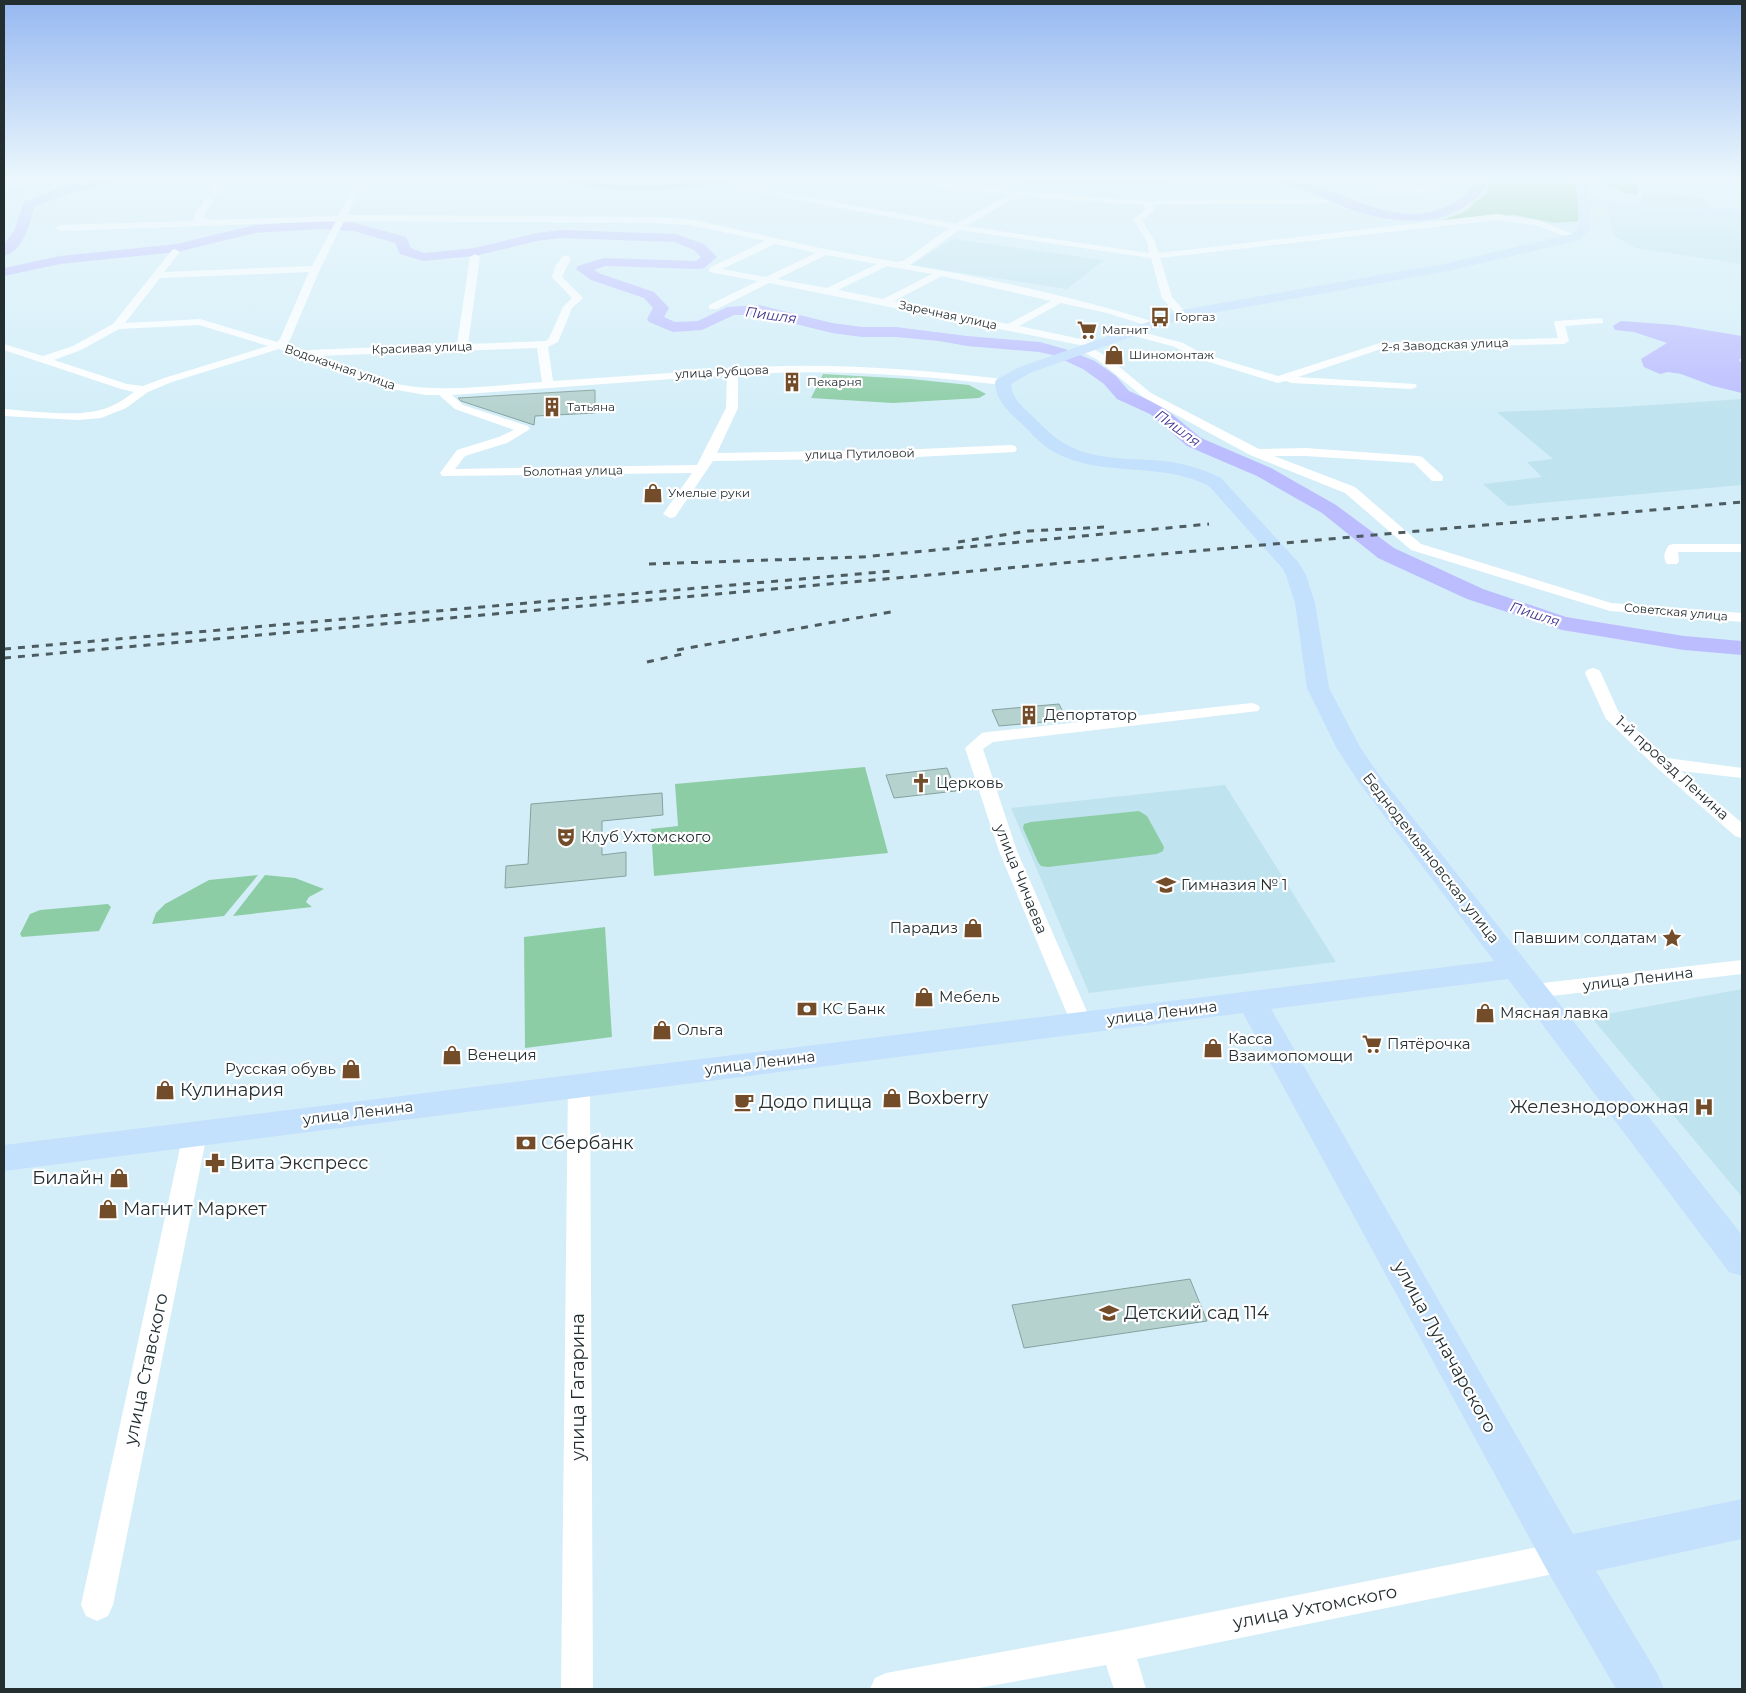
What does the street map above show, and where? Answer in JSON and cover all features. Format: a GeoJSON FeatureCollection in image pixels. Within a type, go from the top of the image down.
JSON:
{"type":"FeatureCollection","features":[{"type":"Feature","properties":{"kind":"main road"},"geometry":{"type":"LineString","coordinates":[[1003,382],[1025,370],[1182,314],[1448,267],[1491,257]]}},
{"type":"Feature","properties":{"kind":"main road","name":"Беднодемьяновская улица"},"geometry":{"type":"LineString","coordinates":[[1003,382],[1002,392],[1010,403],[1055,446],[1068,453],[1088,459],[1173,469],[1207,477],[1215,482],[1292,567],[1305,603],[1318,688],[1348,747],[1369,779],[1742,1261]]}},
{"type":"Feature","properties":{"kind":"main road","name":"улица Ленина"},"geometry":{"type":"LineString","coordinates":[[4,1158],[1252,1002],[1525,980]]}},
{"type":"Feature","properties":{"kind":"main road","name":"улица Луначарского"},"geometry":{"type":"LineString","coordinates":[[1252,1002],[1563,1557],[1641,1689]]}},
{"type":"Feature","properties":{"kind":"main road","name":"улица Ухтомского"},"geometry":{"type":"LineString","coordinates":[[1563,1557],[1742,1519]]}},
{"type":"Feature","properties":{"kind":"street"},"geometry":{"type":"LineString","coordinates":[[42,360],[77,348],[117,326],[171,257]]}},
{"type":"Feature","properties":{"kind":"street"},"geometry":{"type":"LineString","coordinates":[[4,413],[61,416],[101,414],[122,406],[144,390],[168,380],[279,346],[285,340],[321,257]]}},
{"type":"Feature","properties":{"kind":"street"},"geometry":{"type":"LineString","coordinates":[[462,346],[474,257]]}},
{"type":"Feature","properties":{"kind":"street","name":"Заречная улица"},"geometry":{"type":"LineString","coordinates":[[739,257],[712,270],[884,302],[1009,328],[1086,349]]}},
{"type":"Feature","properties":{"kind":"street"},"geometry":{"type":"LineString","coordinates":[[713,308],[815,257]]}},
{"type":"Feature","properties":{"kind":"street"},"geometry":{"type":"LineString","coordinates":[[850,257],[941,273],[1061,299],[1110,310],[1150,324]]}},
{"type":"Feature","properties":{"kind":"street"},"geometry":{"type":"LineString","coordinates":[[898,265],[906,263],[914,257]]}},
{"type":"Feature","properties":{"kind":"street"},"geometry":{"type":"LineString","coordinates":[[1154,257],[1167,298],[1182,314]]}},
{"type":"Feature","properties":{"kind":"street"},"geometry":{"type":"LineString","coordinates":[[548,385],[542,345],[554,340],[568,307],[578,298],[557,277],[561,265],[566,258]]}},
{"type":"Feature","properties":{"kind":"street"},"geometry":{"type":"LineString","coordinates":[[827,292],[884,264]]}},
{"type":"Feature","properties":{"kind":"street"},"geometry":{"type":"LineString","coordinates":[[156,275],[315,269]]}},
{"type":"Feature","properties":{"kind":"street"},"geometry":{"type":"LineString","coordinates":[[884,302],[941,273]]}},
{"type":"Feature","properties":{"kind":"street"},"geometry":{"type":"LineString","coordinates":[[1009,328],[1061,299]]}},
{"type":"Feature","properties":{"kind":"street","name":"2-я Заводская улица"},"geometry":{"type":"LineString","coordinates":[[1278,380],[1380,346],[1564,341],[1560,323],[1599,321]]}},
{"type":"Feature","properties":{"kind":"street","name":"Водокачная улица"},"geometry":{"type":"LineString","coordinates":[[117,326],[200,322],[279,346],[389,386],[442,392]]}},
{"type":"Feature","properties":{"kind":"street"},"geometry":{"type":"LineString","coordinates":[[1131,332],[1179,345],[1197,355],[1278,380],[1411,386]]}},
{"type":"Feature","properties":{"kind":"street","name":"Красивая улица"},"geometry":{"type":"LineString","coordinates":[[302,354],[462,346],[542,345]]}},
{"type":"Feature","properties":{"kind":"street"},"geometry":{"type":"LineString","coordinates":[[4,347],[125,387],[144,390]]}},
{"type":"Feature","properties":{"kind":"street"},"geometry":{"type":"LineString","coordinates":[[1086,349],[1102,358],[1147,395],[1254,452],[1350,490],[1416,547],[1610,607]]}},
{"type":"Feature","properties":{"kind":"street","name":"улица Рубцова"},"geometry":{"type":"LineString","coordinates":[[442,392],[733,370],[815,368],[904,372],[1003,382]]}},
{"type":"Feature","properties":{"kind":"street"},"geometry":{"type":"LineString","coordinates":[[670,514],[709,457],[732,408],[733,370]]}},
{"type":"Feature","properties":{"kind":"street"},"geometry":{"type":"LineString","coordinates":[[442,392],[459,407],[524,429],[503,440],[461,453],[446,473]]}},
{"type":"Feature","properties":{"kind":"street","name":"улица Путиловой"},"geometry":{"type":"LineString","coordinates":[[709,457],[897,454],[1011,448]]}},
{"type":"Feature","properties":{"kind":"street"},"geometry":{"type":"LineString","coordinates":[[1254,452],[1305,452],[1418,460],[1437,478]]}},
{"type":"Feature","properties":{"kind":"street","name":"Болотная улица"},"geometry":{"type":"LineString","coordinates":[[446,473],[701,469]]}},
{"type":"Feature","properties":{"kind":"street"},"geometry":{"type":"LineString","coordinates":[[1672,561],[1671,553],[1674,548],[1742,548]]}},
{"type":"Feature","properties":{"kind":"street","name":"Советская улица"},"geometry":{"type":"LineString","coordinates":[[1610,607],[1742,618]]}},
{"type":"Feature","properties":{"kind":"street","name":"1-й проезд Ленина"},"geometry":{"type":"LineString","coordinates":[[1593,674],[1612,715],[1662,763],[1742,832]]}},
{"type":"Feature","properties":{"kind":"street","name":"улица Чичаева"},"geometry":{"type":"LineString","coordinates":[[1081,1023],[1008,851],[974,748],[988,737],[1252,708]]}},
{"type":"Feature","properties":{"kind":"street"},"geometry":{"type":"LineString","coordinates":[[1662,763],[1742,773]]}},
{"type":"Feature","properties":{"kind":"street","name":"улица Ленина"},"geometry":{"type":"LineString","coordinates":[[1525,980],[1742,968]]}},
{"type":"Feature","properties":{"kind":"street","name":"улица Гагарина"},"geometry":{"type":"LineString","coordinates":[[577,1689],[579,1086]]}},
{"type":"Feature","properties":{"kind":"street","name":"улица Ставского"},"geometry":{"type":"LineString","coordinates":[[97,1604],[195,1134]]}},
{"type":"Feature","properties":{"kind":"street","name":"улица Ухтомского"},"geometry":{"type":"LineString","coordinates":[[886,1689],[1117,1646],[1563,1557]]}},
{"type":"Feature","properties":{"kind":"street"},"geometry":{"type":"LineString","coordinates":[[1117,1646],[1130,1689]]}},
{"type":"Feature","properties":{"kind":"shaded area"},"geometry":{"type":"Polygon","coordinates":[[[924,257],[1082,257],[1104,260],[1067,289],[911,265],[924,257]]]}},
{"type":"Feature","properties":{"kind":"shaded area"},"geometry":{"type":"Polygon","coordinates":[[[1696,257],[1742,257],[1742,264],[1696,257]]]}},
{"type":"Feature","properties":{"kind":"shaded area"},"geometry":{"type":"Polygon","coordinates":[[[1742,399],[1742,485],[1508,506],[1483,484],[1542,477],[1527,462],[1553,459],[1497,412],[1622,407],[1742,399]]]}},
{"type":"Feature","properties":{"kind":"shaded area","name":"Гимназия № 1"},"geometry":{"type":"Polygon","coordinates":[[[1225,785],[1336,962],[1089,993],[1011,808],[1225,785]]]}},
{"type":"Feature","properties":{"kind":"shaded area","name":"Железнодорожная"},"geometry":{"type":"Polygon","coordinates":[[[1742,989],[1742,1197],[1591,1017],[1742,989]]]}},
{"type":"Feature","properties":{"kind":"green space"},"geometry":{"type":"Polygon","coordinates":[[[823,374],[911,379],[969,385],[986,394],[979,398],[893,403],[811,398],[823,374]]]}},
{"type":"Feature","properties":{"kind":"green space"},"geometry":{"type":"Polygon","coordinates":[[[865,767],[888,853],[654,876],[651,829],[678,826],[675,784],[865,767]]]}},
{"type":"Feature","properties":{"kind":"green space"},"geometry":{"type":"Polygon","coordinates":[[[1139,811],[1147,816],[1164,847],[1163,851],[1157,854],[1048,867],[1041,866],[1023,828],[1024,824],[1031,822],[1139,811]]]}},
{"type":"Feature","properties":{"kind":"green space"},"geometry":{"type":"Polygon","coordinates":[[[258,875],[224,916],[152,924],[156,913],[165,904],[209,880],[258,875]]]}},
{"type":"Feature","properties":{"kind":"green space"},"geometry":{"type":"Polygon","coordinates":[[[265,875],[295,878],[324,889],[309,897],[306,902],[312,907],[233,916],[265,875]]]}},
{"type":"Feature","properties":{"kind":"green space"},"geometry":{"type":"Polygon","coordinates":[[[108,904],[111,907],[99,931],[22,937],[20,934],[30,914],[40,910],[108,904]]]}},
{"type":"Feature","properties":{"kind":"green space"},"geometry":{"type":"Polygon","coordinates":[[[605,927],[612,1037],[525,1048],[524,937],[605,927]]]}},
{"type":"Feature","properties":{"kind":"water"},"geometry":{"type":"Polygon","coordinates":[[[1621,321],[1675,325],[1742,336],[1742,357],[1739,360],[1742,364],[1742,393],[1713,386],[1681,374],[1668,372],[1660,374],[1644,367],[1641,359],[1667,343],[1634,332],[1615,330],[1613,326],[1621,321]]]}},
{"type":"Feature","properties":{"kind":"building","name":"Татьяна"},"geometry":{"type":"Polygon","coordinates":[[[595,390],[595,413],[535,416],[534,425],[461,401],[458,398],[595,390]]]}},
{"type":"Feature","properties":{"kind":"building","name":"Депортатор"},"geometry":{"type":"Polygon","coordinates":[[[1059,704],[1067,720],[999,726],[992,710],[1059,704]]]}},
{"type":"Feature","properties":{"kind":"building","name":"Церковь"},"geometry":{"type":"Polygon","coordinates":[[[947,768],[956,791],[894,798],[886,775],[947,768]]]}},
{"type":"Feature","properties":{"kind":"building","name":"Клуб Ухтомского"},"geometry":{"type":"Polygon","coordinates":[[[662,793],[663,815],[602,821],[602,855],[626,852],[626,876],[505,888],[506,866],[528,864],[531,804],[662,793]]]}},
{"type":"Feature","properties":{"kind":"building","name":"Детский сад 114"},"geometry":{"type":"Polygon","coordinates":[[[1190,1279],[1207,1321],[1024,1348],[1012,1305],[1190,1279]]]}},
{"type":"Feature","properties":{"kind":"waterway","name":"Пишля"},"geometry":{"type":"LineString","coordinates":[[4,272],[60,260],[89,257]]}},
{"type":"Feature","properties":{"kind":"waterway","name":"Пишля"},"geometry":{"type":"LineString","coordinates":[[710,257],[699,265],[604,262],[583,269],[596,277],[649,295],[661,308],[655,319],[673,327],[702,325],[732,310],[759,310],[832,328],[862,332],[896,332],[939,336],[967,341],[1040,347],[1059,352],[1089,365],[1110,380],[1123,395],[1156,410],[1194,442],[1264,472],[1329,509],[1386,553],[1475,594],[1562,623],[1684,643],[1742,648]]}},
{"type":"Feature","properties":{"kind":"railway"},"geometry":{"type":"LineString","coordinates":[[4,658],[1742,502]]}},
{"type":"Feature","properties":{"kind":"railway"},"geometry":{"type":"LineString","coordinates":[[649,564],[862,557],[1209,524]]}},
{"type":"Feature","properties":{"kind":"railway"},"geometry":{"type":"LineString","coordinates":[[958,542],[1028,531],[1105,527]]}},
{"type":"Feature","properties":{"kind":"railway"},"geometry":{"type":"LineString","coordinates":[[4,649],[892,571]]}},
{"type":"Feature","properties":{"kind":"railway"},"geometry":{"type":"LineString","coordinates":[[677,650],[896,611]]}},
{"type":"Feature","properties":{"kind":"railway"},"geometry":{"type":"LineString","coordinates":[[647,662],[687,653]]}},
{"type":"Feature","properties":{"kind":"place","name":"Горгаз"},"geometry":{"type":"Point","coordinates":[1160,317]}},
{"type":"Feature","properties":{"kind":"place","name":"Магнит"},"geometry":{"type":"Point","coordinates":[1087,330]}},
{"type":"Feature","properties":{"kind":"place","name":"Шиномонтаж"},"geometry":{"type":"Point","coordinates":[1114,355]}},
{"type":"Feature","properties":{"kind":"place","name":"Пекарня"},"geometry":{"type":"Point","coordinates":[792,382]}},
{"type":"Feature","properties":{"kind":"place","name":"Татьяна"},"geometry":{"type":"Point","coordinates":[552,407]}},
{"type":"Feature","properties":{"kind":"place","name":"Умелые руки"},"geometry":{"type":"Point","coordinates":[653,493]}},
{"type":"Feature","properties":{"kind":"place","name":"Депортатор"},"geometry":{"type":"Point","coordinates":[1029,715]}},
{"type":"Feature","properties":{"kind":"place","name":"Церковь"},"geometry":{"type":"Point","coordinates":[921,783]}},
{"type":"Feature","properties":{"kind":"place","name":"Клуб Ухтомского"},"geometry":{"type":"Point","coordinates":[566,837]}},
{"type":"Feature","properties":{"kind":"place","name":"Гимназия № 1"},"geometry":{"type":"Point","coordinates":[1166,885]}},
{"type":"Feature","properties":{"kind":"place","name":"Парадиз"},"geometry":{"type":"Point","coordinates":[973,928]}},
{"type":"Feature","properties":{"kind":"place","name":"Павшим солдатам"},"geometry":{"type":"Point","coordinates":[1672,938]}},
{"type":"Feature","properties":{"kind":"place","name":"Мебель"},"geometry":{"type":"Point","coordinates":[924,997]}},
{"type":"Feature","properties":{"kind":"place","name":"КС Банк"},"geometry":{"type":"Point","coordinates":[807,1009]}},
{"type":"Feature","properties":{"kind":"place","name":"Мясная лавка"},"geometry":{"type":"Point","coordinates":[1485,1013]}},
{"type":"Feature","properties":{"kind":"place","name":"Ольга"},"geometry":{"type":"Point","coordinates":[662,1030]}},
{"type":"Feature","properties":{"kind":"place","name":"Пятёрочка"},"geometry":{"type":"Point","coordinates":[1372,1044]}},
{"type":"Feature","properties":{"kind":"place","name":"Касса Взаимопомощи"},"geometry":{"type":"Point","coordinates":[1213,1048]}},
{"type":"Feature","properties":{"kind":"place","name":"Венеция"},"geometry":{"type":"Point","coordinates":[452,1055]}},
{"type":"Feature","properties":{"kind":"place","name":"Русская обувь"},"geometry":{"type":"Point","coordinates":[351,1069]}},
{"type":"Feature","properties":{"kind":"place","name":"Кулинария"},"geometry":{"type":"Point","coordinates":[165,1090]}},
{"type":"Feature","properties":{"kind":"place","name":"Boxberry"},"geometry":{"type":"Point","coordinates":[892,1098]}},
{"type":"Feature","properties":{"kind":"place","name":"Додо пицца"},"geometry":{"type":"Point","coordinates":[744,1102]}},
{"type":"Feature","properties":{"kind":"place","name":"Железнодорожная"},"geometry":{"type":"Point","coordinates":[1704,1107]}},
{"type":"Feature","properties":{"kind":"place","name":"Сбербанк"},"geometry":{"type":"Point","coordinates":[526,1143]}},
{"type":"Feature","properties":{"kind":"place","name":"Вита Экспресс"},"geometry":{"type":"Point","coordinates":[215,1163]}},
{"type":"Feature","properties":{"kind":"place","name":"Билайн"},"geometry":{"type":"Point","coordinates":[119,1178]}},
{"type":"Feature","properties":{"kind":"place","name":"Магнит Маркет"},"geometry":{"type":"Point","coordinates":[108,1209]}},
{"type":"Feature","properties":{"kind":"place","name":"Детский сад 114"},"geometry":{"type":"Point","coordinates":[1109,1313]}}]}
